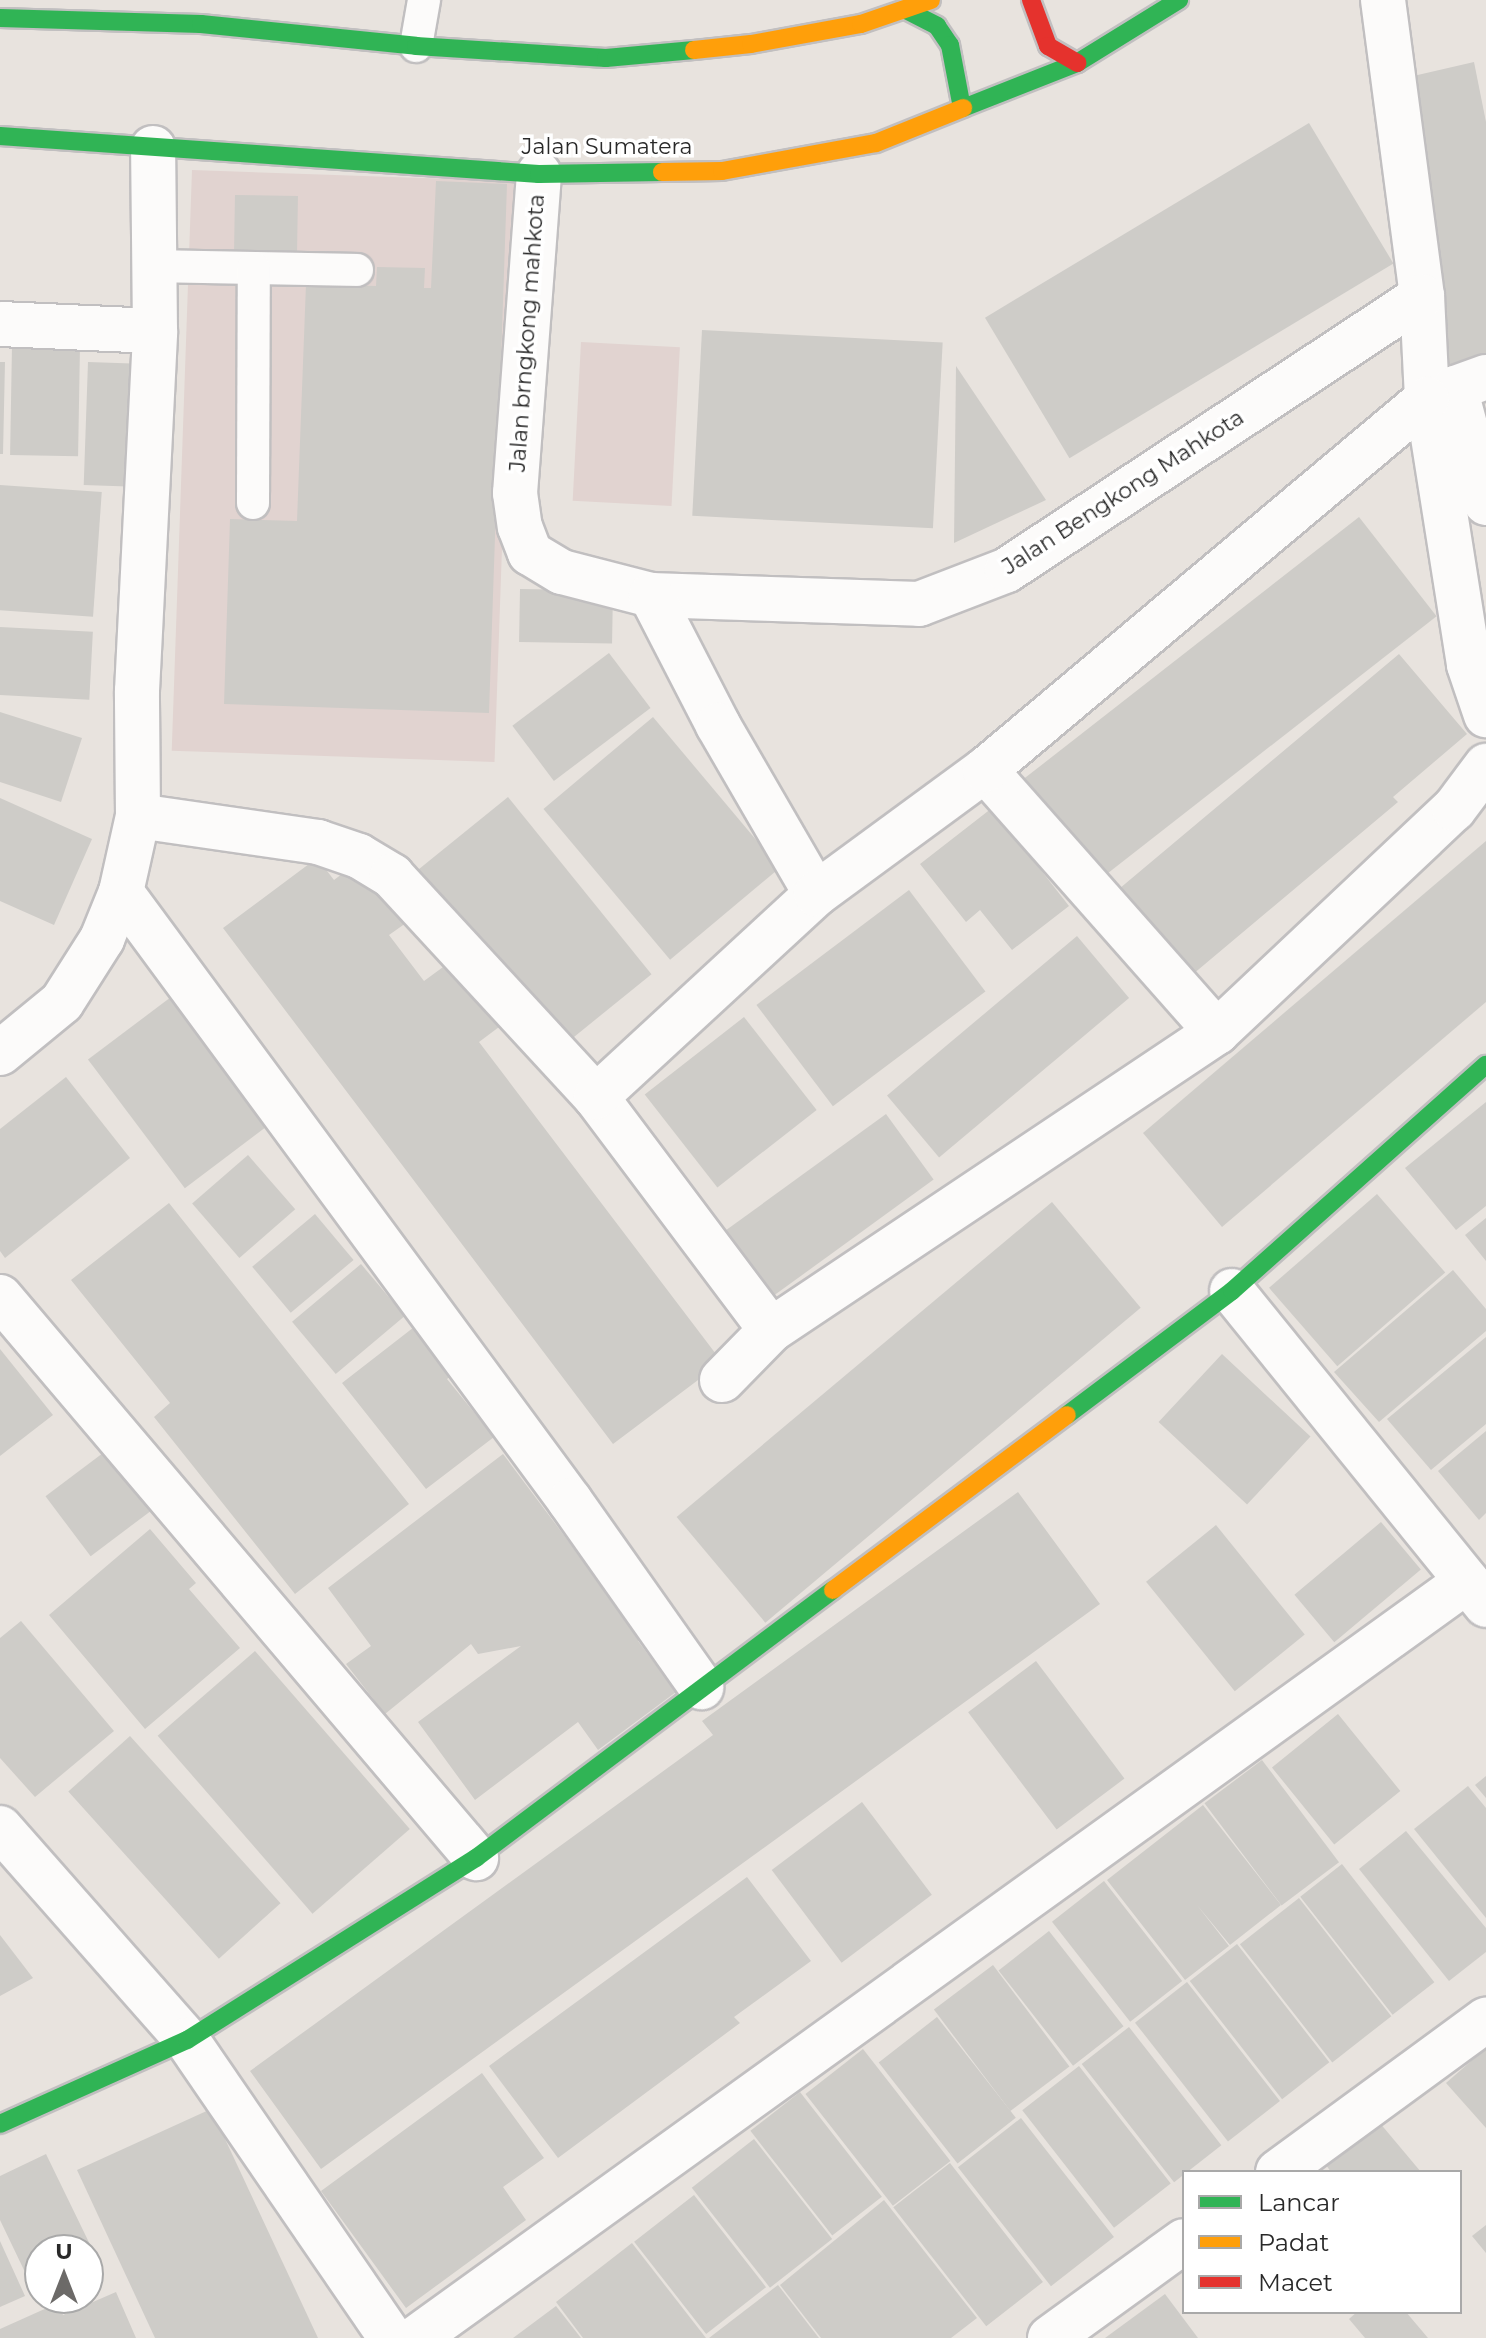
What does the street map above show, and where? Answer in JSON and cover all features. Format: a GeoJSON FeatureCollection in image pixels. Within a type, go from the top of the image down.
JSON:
{"type":"FeatureCollection","features":[{"type":"Feature","properties":{"kind":"main road"},"geometry":{"type":"LineString","coordinates":[[0,18],[200,12],[416,46],[606,58],[751,44],[861,24],[931,0]]}},
{"type":"Feature","properties":{"kind":"main road"},"geometry":{"type":"LineString","coordinates":[[1031,0],[1048,46],[1077,63]]}},
{"type":"Feature","properties":{"kind":"main road","name":"Jalan Sumatera"},"geometry":{"type":"LineString","coordinates":[[0,136],[539,174],[722,171],[876,143],[1077,63],[1179,0]]}},
{"type":"Feature","properties":{"kind":"main road"},"geometry":{"type":"LineString","coordinates":[[906,10],[937,26],[950,45],[962,108]]}},
{"type":"Feature","properties":{"kind":"main road"},"geometry":{"type":"LineString","coordinates":[[0,2124],[187,2040],[476,1858],[1232,1291],[1486,1065]]}},
{"type":"Feature","properties":{"kind":"street"},"geometry":{"type":"LineString","coordinates":[[1383,0],[1422,296],[1427,399],[1469,665],[1486,715]]}},
{"type":"Feature","properties":{"kind":"street"},"geometry":{"type":"LineString","coordinates":[[0,1053],[62,1002],[102,939],[121,892],[138,816],[137,691],[155,331],[153,148]]}},
{"type":"Feature","properties":{"kind":"street","name":"Jalan brngkong mahkota"},"geometry":{"type":"LineString","coordinates":[[515,493],[539,174]]}},
{"type":"Feature","properties":{"kind":"street","name":"Jalan Bengkong Mahkota"},"geometry":{"type":"LineString","coordinates":[[515,493],[520,527],[530,553],[562,572],[651,595],[919,604],[1007,570],[1422,296]]}},
{"type":"Feature","properties":{"kind":"street"},"geometry":{"type":"LineString","coordinates":[[0,324],[155,331]]}},
{"type":"Feature","properties":{"kind":"street"},"geometry":{"type":"LineString","coordinates":[[1486,377],[1455,388],[1486,503]]}},
{"type":"Feature","properties":{"kind":"street"},"geometry":{"type":"LineString","coordinates":[[596,1097],[816,894],[985,770],[1427,399]]}},
{"type":"Feature","properties":{"kind":"street"},"geometry":{"type":"LineString","coordinates":[[651,595],[718,725],[816,894]]}},
{"type":"Feature","properties":{"kind":"street"},"geometry":{"type":"LineString","coordinates":[[722,1380],[771,1330],[1217,1032],[1454,809],[1486,766]]}},
{"type":"Feature","properties":{"kind":"street"},"geometry":{"type":"LineString","coordinates":[[985,770],[1217,1032]]}},
{"type":"Feature","properties":{"kind":"street"},"geometry":{"type":"LineString","coordinates":[[138,816],[318,842],[359,856],[392,876],[596,1097],[771,1330]]}},
{"type":"Feature","properties":{"kind":"street"},"geometry":{"type":"LineString","coordinates":[[121,892],[570,1501],[701,1687]]}},
{"type":"Feature","properties":{"kind":"street"},"geometry":{"type":"LineString","coordinates":[[416,2338],[1476,1593],[1232,1291]]}},
{"type":"Feature","properties":{"kind":"street"},"geometry":{"type":"LineString","coordinates":[[0,1297],[476,1858]]}},
{"type":"Feature","properties":{"kind":"street"},"geometry":{"type":"LineString","coordinates":[[0,1828],[187,2040],[391,2338]]}},
{"type":"Feature","properties":{"kind":"street"},"geometry":{"type":"LineString","coordinates":[[1281,2170],[1486,2020]]}},
{"type":"Feature","properties":{"kind":"street"},"geometry":{"type":"LineString","coordinates":[[1050,2338],[1182,2242]]}},
{"type":"Feature","properties":{"kind":"lane"},"geometry":{"type":"LineString","coordinates":[[416,46],[424,0]]}},
{"type":"Feature","properties":{"kind":"lane"},"geometry":{"type":"LineString","coordinates":[[154,266],[357,270]]}},
{"type":"Feature","properties":{"kind":"lane"},"geometry":{"type":"LineString","coordinates":[[253,503],[254,268]]}},
{"type":"Feature","properties":{"kind":"shaded area"},"geometry":{"type":"Polygon","coordinates":[[[192,170],[515,181],[495,762],[172,751],[192,170]]]}},
{"type":"Feature","properties":{"kind":"shaded area"},"geometry":{"type":"Polygon","coordinates":[[[581,342],[680,347],[672,506],[573,501],[581,342]]]}},
{"type":"Feature","properties":{"kind":"building"},"geometry":{"type":"Polygon","coordinates":[[[1474,62],[1486,122],[1486,360],[1434,379],[1409,77],[1474,62]]]}},
{"type":"Feature","properties":{"kind":"building"},"geometry":{"type":"Polygon","coordinates":[[[1309,123],[1393,264],[1069,458],[985,318],[1309,123]]]}},
{"type":"Feature","properties":{"kind":"building"},"geometry":{"type":"Polygon","coordinates":[[[436,181],[507,184],[489,713],[224,704],[230,519],[297,521],[306,284],[376,286],[377,267],[425,268],[424,288],[431,288],[436,181]]]}},
{"type":"Feature","properties":{"kind":"building"},"geometry":{"type":"Polygon","coordinates":[[[235,195],[298,196],[297,259],[234,258],[235,195]]]}},
{"type":"Feature","properties":{"kind":"building"},"geometry":{"type":"Polygon","coordinates":[[[702,330],[943,343],[933,528],[692,516],[702,330]]]}},
{"type":"Feature","properties":{"kind":"building"},"geometry":{"type":"Polygon","coordinates":[[[12,345],[80,346],[78,456],[10,455],[12,345]]]}},
{"type":"Feature","properties":{"kind":"building"},"geometry":{"type":"Polygon","coordinates":[[[0,362],[5,362],[3,454],[0,454],[0,362]]]}},
{"type":"Feature","properties":{"kind":"building"},"geometry":{"type":"Polygon","coordinates":[[[88,362],[139,364],[135,487],[84,485],[88,362]]]}},
{"type":"Feature","properties":{"kind":"building"},"geometry":{"type":"Polygon","coordinates":[[[956,366],[1046,500],[954,543],[956,366]]]}},
{"type":"Feature","properties":{"kind":"building"},"geometry":{"type":"Polygon","coordinates":[[[0,485],[102,492],[93,617],[0,610],[0,485]]]}},
{"type":"Feature","properties":{"kind":"building"},"geometry":{"type":"Polygon","coordinates":[[[1359,517],[1437,616],[1099,880],[1021,781],[1359,517]]]}},
{"type":"Feature","properties":{"kind":"building"},"geometry":{"type":"Polygon","coordinates":[[[520,589],[613,591],[612,644],[519,642],[520,589]]]}},
{"type":"Feature","properties":{"kind":"building"},"geometry":{"type":"Polygon","coordinates":[[[0,627],[93,632],[89,700],[0,695],[0,627]]]}},
{"type":"Feature","properties":{"kind":"building"},"geometry":{"type":"Polygon","coordinates":[[[609,653],[651,708],[554,781],[512,726],[609,653]]]}},
{"type":"Feature","properties":{"kind":"building"},"geometry":{"type":"Polygon","coordinates":[[[1399,654],[1467,734],[1393,797],[1398,802],[1186,980],[1113,894],[1399,654]]]}},
{"type":"Feature","properties":{"kind":"building"},"geometry":{"type":"Polygon","coordinates":[[[0,712],[82,738],[61,802],[0,782],[0,712]]]}},
{"type":"Feature","properties":{"kind":"building"},"geometry":{"type":"Polygon","coordinates":[[[653,717],[780,868],[670,960],[543,809],[653,717]]]}},
{"type":"Feature","properties":{"kind":"building"},"geometry":{"type":"Polygon","coordinates":[[[508,797],[651,974],[561,1047],[418,870],[508,797]]]}},
{"type":"Feature","properties":{"kind":"building"},"geometry":{"type":"Polygon","coordinates":[[[0,798],[92,839],[54,925],[0,901],[0,798]]]}},
{"type":"Feature","properties":{"kind":"building"},"geometry":{"type":"Polygon","coordinates":[[[992,808],[1069,906],[1012,950],[980,910],[966,922],[920,864],[992,808]]]}},
{"type":"Feature","properties":{"kind":"building"},"geometry":{"type":"Polygon","coordinates":[[[1486,841],[1486,1002],[1222,1227],[1143,1133],[1486,841]]]}},
{"type":"Feature","properties":{"kind":"building"},"geometry":{"type":"Polygon","coordinates":[[[317,858],[334,880],[359,861],[406,923],[389,935],[424,981],[454,959],[503,1024],[479,1042],[722,1362],[613,1444],[223,928],[317,858]]]}},
{"type":"Feature","properties":{"kind":"building"},"geometry":{"type":"Polygon","coordinates":[[[909,890],[985,991],[833,1106],[756,1005],[909,890]]]}},
{"type":"Feature","properties":{"kind":"building"},"geometry":{"type":"Polygon","coordinates":[[[1077,936],[1129,998],[939,1157],[887,1095],[1077,936]]]}},
{"type":"Feature","properties":{"kind":"building"},"geometry":{"type":"Polygon","coordinates":[[[179,991],[276,1120],[185,1188],[88,1060],[179,991]]]}},
{"type":"Feature","properties":{"kind":"building"},"geometry":{"type":"Polygon","coordinates":[[[744,1017],[817,1110],[717,1188],[645,1095],[744,1017]]]}},
{"type":"Feature","properties":{"kind":"building"},"geometry":{"type":"Polygon","coordinates":[[[66,1077],[130,1158],[5,1258],[0,1251],[0,1129],[66,1077]]]}},
{"type":"Feature","properties":{"kind":"building"},"geometry":{"type":"Polygon","coordinates":[[[1486,1102],[1486,1206],[1456,1230],[1405,1168],[1486,1102]]]}},
{"type":"Feature","properties":{"kind":"building"},"geometry":{"type":"Polygon","coordinates":[[[886,1114],[934,1180],[767,1301],[719,1235],[886,1114]]]}},
{"type":"Feature","properties":{"kind":"building"},"geometry":{"type":"Polygon","coordinates":[[[248,1155],[295,1209],[239,1258],[192,1204],[248,1155]]]}},
{"type":"Feature","properties":{"kind":"building"},"geometry":{"type":"Polygon","coordinates":[[[1377,1194],[1445,1272],[1337,1366],[1269,1288],[1377,1194]]]}},
{"type":"Feature","properties":{"kind":"building"},"geometry":{"type":"Polygon","coordinates":[[[1052,1202],[1141,1308],[765,1623],[677,1517],[1052,1202]]]}},
{"type":"Feature","properties":{"kind":"building"},"geometry":{"type":"Polygon","coordinates":[[[169,1203],[409,1504],[295,1594],[154,1417],[170,1403],[71,1280],[169,1203]]]}},
{"type":"Feature","properties":{"kind":"building"},"geometry":{"type":"Polygon","coordinates":[[[315,1214],[354,1260],[291,1313],[252,1267],[315,1214]]]}},
{"type":"Feature","properties":{"kind":"building"},"geometry":{"type":"Polygon","coordinates":[[[1486,1218],[1486,1261],[1465,1235],[1486,1218]]]}},
{"type":"Feature","properties":{"kind":"building"},"geometry":{"type":"Polygon","coordinates":[[[361,1264],[405,1316],[336,1374],[292,1322],[361,1264]]]}},
{"type":"Feature","properties":{"kind":"building"},"geometry":{"type":"Polygon","coordinates":[[[1453,1270],[1486,1309],[1486,1331],[1379,1422],[1334,1372],[1453,1270]]]}},
{"type":"Feature","properties":{"kind":"building"},"geometry":{"type":"Polygon","coordinates":[[[427,1317],[465,1365],[447,1379],[494,1437],[426,1489],[342,1383],[427,1317]]]}},
{"type":"Feature","properties":{"kind":"building"},"geometry":{"type":"Polygon","coordinates":[[[1486,1337],[1486,1424],[1431,1470],[1387,1419],[1486,1337]]]}},
{"type":"Feature","properties":{"kind":"building"},"geometry":{"type":"Polygon","coordinates":[[[0,1349],[53,1415],[0,1456],[0,1349]]]}},
{"type":"Feature","properties":{"kind":"building"},"geometry":{"type":"Polygon","coordinates":[[[1222,1354],[1310,1437],[1247,1505],[1159,1422],[1222,1354]]]}},
{"type":"Feature","properties":{"kind":"building"},"geometry":{"type":"Polygon","coordinates":[[[1486,1431],[1486,1513],[1479,1520],[1438,1471],[1486,1431]]]}},
{"type":"Feature","properties":{"kind":"building"},"geometry":{"type":"Polygon","coordinates":[[[107,1450],[152,1510],[91,1556],[46,1496],[107,1450]]]}},
{"type":"Feature","properties":{"kind":"building"},"geometry":{"type":"Polygon","coordinates":[[[503,1454],[590,1570],[672,1615],[638,1641],[676,1692],[598,1750],[578,1722],[475,1800],[418,1722],[521,1646],[478,1654],[471,1644],[385,1714],[346,1664],[371,1646],[328,1588],[503,1454]]]}},
{"type":"Feature","properties":{"kind":"building"},"geometry":{"type":"Polygon","coordinates":[[[1018,1492],[1100,1604],[321,2169],[250,2071],[713,1735],[702,1721],[1018,1492]]]}},
{"type":"Feature","properties":{"kind":"building"},"geometry":{"type":"Polygon","coordinates":[[[1381,1522],[1421,1569],[1334,1642],[1294,1595],[1381,1522]]]}},
{"type":"Feature","properties":{"kind":"building"},"geometry":{"type":"Polygon","coordinates":[[[1216,1525],[1305,1635],[1235,1691],[1146,1582],[1216,1525]]]}},
{"type":"Feature","properties":{"kind":"building"},"geometry":{"type":"Polygon","coordinates":[[[150,1529],[196,1583],[189,1589],[240,1648],[145,1729],[49,1615],[150,1529]]]}},
{"type":"Feature","properties":{"kind":"building"},"geometry":{"type":"Polygon","coordinates":[[[21,1621],[114,1731],[35,1797],[0,1758],[0,1638],[21,1621]]]}},
{"type":"Feature","properties":{"kind":"building"},"geometry":{"type":"Polygon","coordinates":[[[255,1651],[410,1829],[312,1914],[158,1736],[255,1651]]]}},
{"type":"Feature","properties":{"kind":"building"},"geometry":{"type":"Polygon","coordinates":[[[1036,1661],[1124,1778],[1057,1830],[968,1712],[1036,1661]]]}},
{"type":"Feature","properties":{"kind":"building"},"geometry":{"type":"Polygon","coordinates":[[[1338,1714],[1400,1791],[1334,1844],[1272,1767],[1338,1714]]]}},
{"type":"Feature","properties":{"kind":"building"},"geometry":{"type":"Polygon","coordinates":[[[130,1736],[281,1903],[219,1959],[68,1792],[130,1736]]]}},
{"type":"Feature","properties":{"kind":"building"},"geometry":{"type":"Polygon","coordinates":[[[1262,1760],[1339,1862],[1282,1906],[1204,1803],[1262,1760]]]}},
{"type":"Feature","properties":{"kind":"building"},"geometry":{"type":"Polygon","coordinates":[[[1486,1776],[1486,1798],[1475,1785],[1486,1776]]]}},
{"type":"Feature","properties":{"kind":"building"},"geometry":{"type":"Polygon","coordinates":[[[1468,1786],[1486,1808],[1486,1918],[1414,1829],[1468,1786]]]}},
{"type":"Feature","properties":{"kind":"building"},"geometry":{"type":"Polygon","coordinates":[[[862,1802],[932,1895],[842,1963],[772,1870],[862,1802]]]}},
{"type":"Feature","properties":{"kind":"building"},"geometry":{"type":"Polygon","coordinates":[[[1203,1805],[1281,1905],[1230,1945],[1197,1905],[1229,1946],[1185,1980],[1107,1880],[1203,1805]]]}},
{"type":"Feature","properties":{"kind":"building"},"geometry":{"type":"Polygon","coordinates":[[[1406,1831],[1486,1928],[1486,1952],[1449,1981],[1359,1869],[1406,1831]]]}},
{"type":"Feature","properties":{"kind":"building"},"geometry":{"type":"Polygon","coordinates":[[[1342,1864],[1434,1982],[1393,2015],[1300,1897],[1342,1864]]]}},
{"type":"Feature","properties":{"kind":"building"},"geometry":{"type":"Polygon","coordinates":[[[747,1877],[811,1961],[734,2017],[740,2023],[558,2158],[489,2066],[747,1877]]]}},
{"type":"Feature","properties":{"kind":"building"},"geometry":{"type":"Polygon","coordinates":[[[1104,1881],[1182,1981],[1130,2022],[1052,1922],[1104,1881]]]}},
{"type":"Feature","properties":{"kind":"building"},"geometry":{"type":"Polygon","coordinates":[[[1299,1898],[1391,2016],[1332,2062],[1240,1944],[1299,1898]]]}},
{"type":"Feature","properties":{"kind":"building"},"geometry":{"type":"Polygon","coordinates":[[[1049,1931],[1123,2026],[1073,2066],[999,1970],[1049,1931]]]}},
{"type":"Feature","properties":{"kind":"building"},"geometry":{"type":"Polygon","coordinates":[[[0,1935],[33,1978],[0,1996],[0,1935]]]}},
{"type":"Feature","properties":{"kind":"building"},"geometry":{"type":"Polygon","coordinates":[[[1237,1944],[1329,2062],[1282,2099],[1190,1981],[1237,1944]]]}},
{"type":"Feature","properties":{"kind":"building"},"geometry":{"type":"Polygon","coordinates":[[[993,1965],[1069,2066],[1010,2111],[934,2010],[993,1965]]]}},
{"type":"Feature","properties":{"kind":"building"},"geometry":{"type":"Polygon","coordinates":[[[1187,1982],[1280,2101],[1228,2142],[1135,2023],[1187,1982]]]}},
{"type":"Feature","properties":{"kind":"building"},"geometry":{"type":"Polygon","coordinates":[[[937,2017],[1016,2118],[957,2163],[879,2063],[937,2017]]]}},
{"type":"Feature","properties":{"kind":"building"},"geometry":{"type":"Polygon","coordinates":[[[1129,2027],[1221,2145],[1190,2170],[1182,2170],[1182,2176],[1174,2182],[1082,2064],[1129,2027]]]}},
{"type":"Feature","properties":{"kind":"building"},"geometry":{"type":"Polygon","coordinates":[[[1486,2048],[1486,2128],[1446,2083],[1486,2048]]]}},
{"type":"Feature","properties":{"kind":"building"},"geometry":{"type":"Polygon","coordinates":[[[863,2049],[950,2161],[893,2206],[805,2094],[863,2049]]]}},
{"type":"Feature","properties":{"kind":"building"},"geometry":{"type":"Polygon","coordinates":[[[1079,2066],[1171,2183],[1114,2228],[1022,2110],[1079,2066]]]}},
{"type":"Feature","properties":{"kind":"building"},"geometry":{"type":"Polygon","coordinates":[[[482,2073],[544,2158],[503,2187],[526,2220],[406,2308],[321,2191],[482,2073]]]}},
{"type":"Feature","properties":{"kind":"building"},"geometry":{"type":"Polygon","coordinates":[[[800,2092],[882,2197],[832,2236],[750,2131],[800,2092]]]}},
{"type":"Feature","properties":{"kind":"building"},"geometry":{"type":"Polygon","coordinates":[[[211,2109],[318,2338],[155,2338],[77,2170],[211,2109]]]}},
{"type":"Feature","properties":{"kind":"building"},"geometry":{"type":"Polygon","coordinates":[[[1021,2118],[1114,2237],[1051,2286],[958,2167],[1021,2118]]]}},
{"type":"Feature","properties":{"kind":"building"},"geometry":{"type":"Polygon","coordinates":[[[1379,2122],[1419,2170],[1330,2170],[1326,2165],[1379,2122]]]}},
{"type":"Feature","properties":{"kind":"building"},"geometry":{"type":"Polygon","coordinates":[[[754,2139],[832,2239],[770,2288],[692,2188],[754,2139]]]}},
{"type":"Feature","properties":{"kind":"building"},"geometry":{"type":"Polygon","coordinates":[[[46,2154],[85,2234],[24,2234],[24,2270],[0,2220],[0,2176],[46,2154]]]}},
{"type":"Feature","properties":{"kind":"building"},"geometry":{"type":"Polygon","coordinates":[[[950,2163],[1043,2282],[986,2326],[893,2207],[950,2163]]]}},
{"type":"Feature","properties":{"kind":"building"},"geometry":{"type":"Polygon","coordinates":[[[694,2195],[766,2287],[706,2334],[634,2242],[694,2195]]]}},
{"type":"Feature","properties":{"kind":"building"},"geometry":{"type":"Polygon","coordinates":[[[884,2200],[977,2318],[951,2338],[821,2338],[780,2285],[884,2200]]]}},
{"type":"Feature","properties":{"kind":"building"},"geometry":{"type":"Polygon","coordinates":[[[1486,2225],[1486,2253],[1472,2236],[1486,2225]]]}},
{"type":"Feature","properties":{"kind":"building"},"geometry":{"type":"Polygon","coordinates":[[[0,2241],[24,2296],[0,2307],[0,2241]]]}},
{"type":"Feature","properties":{"kind":"building"},"geometry":{"type":"Polygon","coordinates":[[[632,2243],[706,2338],[583,2338],[556,2302],[632,2243]]]}},
{"type":"Feature","properties":{"kind":"building"},"geometry":{"type":"Polygon","coordinates":[[[778,2285],[819,2338],[709,2338],[778,2285]]]}},
{"type":"Feature","properties":{"kind":"building"},"geometry":{"type":"Polygon","coordinates":[[[116,2292],[136,2338],[0,2338],[0,2329],[33,2314],[104,2314],[104,2297],[116,2292]]]}},
{"type":"Feature","properties":{"kind":"building"},"geometry":{"type":"Polygon","coordinates":[[[1165,2294],[1198,2338],[1105,2338],[1165,2294]]]}},
{"type":"Feature","properties":{"kind":"building"},"geometry":{"type":"Polygon","coordinates":[[[556,2306],[581,2338],[513,2338],[556,2306]]]}},
{"type":"Feature","properties":{"kind":"building"},"geometry":{"type":"Polygon","coordinates":[[[1355,2314],[1408,2314],[1428,2338],[1365,2338],[1349,2319],[1355,2314]]]}},
{"type":"Feature","properties":{"kind":"traffic: fast"},"geometry":{"type":"LineString","coordinates":[[963,108],[1077,63],[1179,0]]}},
{"type":"Feature","properties":{"kind":"traffic: fast"},"geometry":{"type":"LineString","coordinates":[[906,10],[937,26],[950,45],[962,108]]}},
{"type":"Feature","properties":{"kind":"traffic: fast"},"geometry":{"type":"LineString","coordinates":[[0,18],[201,24],[416,46],[606,58],[694,50]]}},
{"type":"Feature","properties":{"kind":"traffic: fast"},"geometry":{"type":"LineString","coordinates":[[0,136],[539,174],[662,172]]}},
{"type":"Feature","properties":{"kind":"traffic: fast"},"geometry":{"type":"LineString","coordinates":[[1067,1415],[1232,1291],[1486,1065]]}},
{"type":"Feature","properties":{"kind":"traffic: fast"},"geometry":{"type":"LineString","coordinates":[[0,2124],[187,2040],[476,1858],[833,1590]]}},
{"type":"Feature","properties":{"kind":"traffic: slow"},"geometry":{"type":"LineString","coordinates":[[694,50],[751,44],[861,24],[931,0]]}},
{"type":"Feature","properties":{"kind":"traffic: slow"},"geometry":{"type":"LineString","coordinates":[[662,172],[722,171],[876,143],[963,108]]}},
{"type":"Feature","properties":{"kind":"traffic: slow"},"geometry":{"type":"LineString","coordinates":[[833,1590],[1067,1415]]}},
{"type":"Feature","properties":{"kind":"traffic: jam"},"geometry":{"type":"LineString","coordinates":[[1031,0],[1048,46],[1077,63]]}}]}
